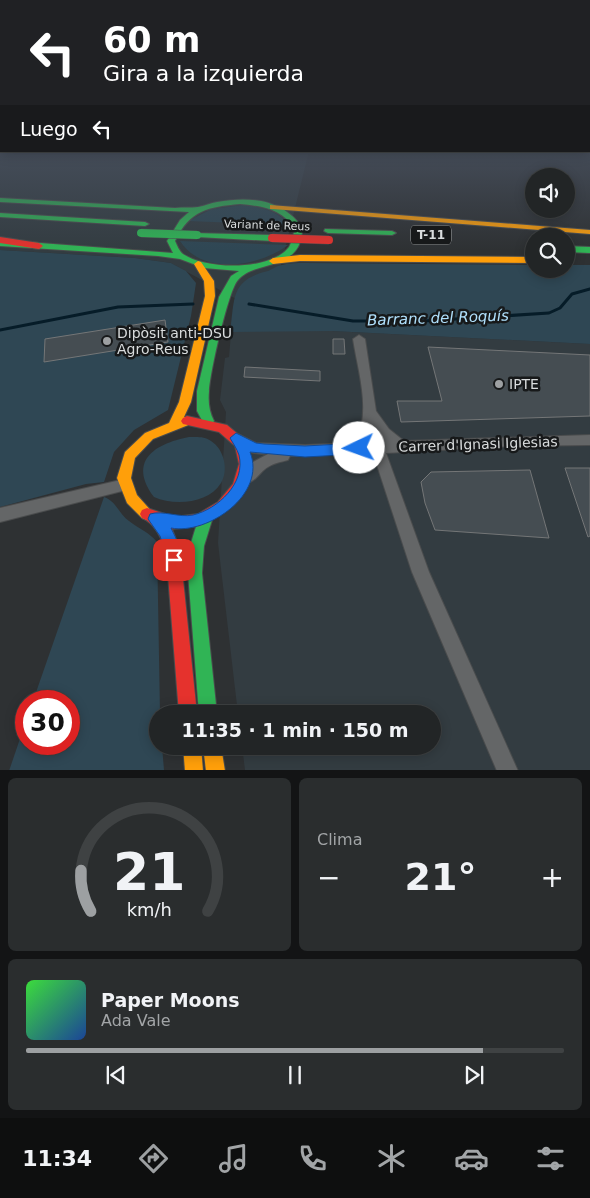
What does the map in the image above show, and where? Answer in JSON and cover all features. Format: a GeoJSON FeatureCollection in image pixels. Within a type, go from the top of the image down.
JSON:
{"type":"FeatureCollection","features":[{"type":"Feature","properties":{"kind":"main road"},"geometry":{"type":"LineString","coordinates":[[0,201],[176,210],[201,209],[240,202],[273,207],[590,232]]}},
{"type":"Feature","properties":{"kind":"main road"},"geometry":{"type":"LineString","coordinates":[[273,207],[293,218],[299,229],[299,235],[289,252],[273,261]]}},
{"type":"Feature","properties":{"kind":"main road"},"geometry":{"type":"LineString","coordinates":[[183,257],[173,246],[172,234],[179,222],[201,209]]}},
{"type":"Feature","properties":{"kind":"main road","name":"Variant de Reus"},"geometry":{"type":"LineString","coordinates":[[0,215],[143,229]]}},
{"type":"Feature","properties":{"kind":"main road","name":"Variant de Reus"},"geometry":{"type":"LineString","coordinates":[[0,224],[328,235],[407,234]]}},
{"type":"Feature","properties":{"kind":"main road","name":"Variant de Reus"},"geometry":{"type":"LineString","coordinates":[[328,235],[398,243]]}},
{"type":"Feature","properties":{"kind":"main road"},"geometry":{"type":"LineString","coordinates":[[504,237],[525,238]]}},
{"type":"Feature","properties":{"kind":"main road"},"geometry":{"type":"LineString","coordinates":[[575,240],[590,241]]}},
{"type":"Feature","properties":{"kind":"main road"},"geometry":{"type":"LineString","coordinates":[[0,242],[158,253],[183,257],[198,264],[222,269],[249,268],[273,261],[300,258],[525,260]]}},
{"type":"Feature","properties":{"kind":"main road"},"geometry":{"type":"LineString","coordinates":[[575,249],[590,250]]}},
{"type":"Feature","properties":{"kind":"main road"},"geometry":{"type":"LineString","coordinates":[[575,260],[590,260]]}},
{"type":"Feature","properties":{"kind":"main road"},"geometry":{"type":"LineString","coordinates":[[175,424],[185,402],[210,296],[209,280],[198,264]]}},
{"type":"Feature","properties":{"kind":"main road"},"geometry":{"type":"LineString","coordinates":[[155,519],[176,522],[195,521],[206,517],[220,508],[244,482],[245,454],[236,438],[228,430],[208,421],[203,415],[202,391],[224,297],[234,278],[249,268]]}},
{"type":"Feature","properties":{"kind":"main road"},"geometry":{"type":"LineString","coordinates":[[187,705],[173,550],[166,532],[155,519],[134,505],[124,485],[127,463],[141,442],[157,431],[175,424],[208,421]]}},
{"type":"Feature","properties":{"kind":"main road"},"geometry":{"type":"LineString","coordinates":[[206,517],[197,546],[195,573],[207,705]]}},
{"type":"Feature","properties":{"kind":"main road"},"geometry":{"type":"LineString","coordinates":[[193,755],[194,770]]}},
{"type":"Feature","properties":{"kind":"main road"},"geometry":{"type":"LineString","coordinates":[[214,755],[216,770]]}},
{"type":"Feature","properties":{"kind":"street"},"geometry":{"type":"LineString","coordinates":[[359,340],[371,414],[368,435],[359,448]]}},
{"type":"Feature","properties":{"kind":"street"},"geometry":{"type":"LineString","coordinates":[[371,414],[384,433],[401,446]]}},
{"type":"Feature","properties":{"kind":"street","name":"Carrer d'Ignasi Iglesias"},"geometry":{"type":"LineString","coordinates":[[236,438],[254,448],[305,452]]}},
{"type":"Feature","properties":{"kind":"street","name":"Carrer d'Ignasi Iglesias"},"geometry":{"type":"LineString","coordinates":[[244,482],[253,469],[266,458],[305,452],[401,446],[590,440]]}},
{"type":"Feature","properties":{"kind":"street"},"geometry":{"type":"LineString","coordinates":[[378,448],[392,496],[433,607],[508,770]]}},
{"type":"Feature","properties":{"kind":"street"},"geometry":{"type":"LineString","coordinates":[[0,515],[124,485]]}},
{"type":"Feature","properties":{"kind":"shaded area"},"geometry":{"type":"Polygon","coordinates":[[[0,179],[302,179],[281,265],[332,331],[590,344],[590,770],[245,770],[243,755],[441,755],[441,705],[237,705],[218,543],[226,412],[220,400],[225,358],[229,357],[231,333],[238,300],[171,263],[135,258],[0,250],[0,179]]]}},
{"type":"Feature","properties":{"kind":"shaded area"},"geometry":{"type":"Polygon","coordinates":[[[243,205],[268,210],[279,216],[289,225],[188,221],[212,209],[243,205]]]}},
{"type":"Feature","properties":{"kind":"shaded area"},"geometry":{"type":"Polygon","coordinates":[[[180,241],[288,245],[262,259],[247,263],[231,264],[216,263],[202,259],[190,252],[180,241]]]}},
{"type":"Feature","properties":{"kind":"shaded area"},"geometry":{"type":"Polygon","coordinates":[[[0,250],[135,258],[171,263],[186,271],[196,283],[191,316],[168,410],[134,430],[114,452],[104,482],[86,484],[0,507],[0,250]]]}},
{"type":"Feature","properties":{"kind":"shaded area"},"geometry":{"type":"Polygon","coordinates":[[[290,263],[525,265],[525,278],[575,278],[575,265],[590,265],[590,344],[332,331],[230,332],[234,300],[241,285],[256,275],[290,263]]]}},
{"type":"Feature","properties":{"kind":"shaded area"},"geometry":{"type":"Polygon","coordinates":[[[189,437],[209,439],[219,449],[225,466],[221,483],[208,495],[190,501],[171,502],[154,497],[143,474],[144,464],[148,456],[165,444],[189,437]]]}},
{"type":"Feature","properties":{"kind":"shaded area"},"geometry":{"type":"Polygon","coordinates":[[[104,497],[112,501],[126,518],[157,542],[160,705],[149,705],[149,755],[163,755],[164,770],[9,770],[15,753],[15,755],[80,755],[80,690],[37,690],[104,497]]]}},
{"type":"Feature","properties":{"kind":"building","name":"Dipòsit anti-DSU Agro-Reus"},"geometry":{"type":"Polygon","coordinates":[[[165,320],[168,342],[44,362],[45,339],[165,320]]]}},
{"type":"Feature","properties":{"kind":"building"},"geometry":{"type":"Polygon","coordinates":[[[333,339],[344,339],[345,354],[333,354],[333,339]]]}},
{"type":"Feature","properties":{"kind":"building"},"geometry":{"type":"Polygon","coordinates":[[[428,347],[590,355],[590,416],[401,422],[397,401],[442,401],[428,347]]]}},
{"type":"Feature","properties":{"kind":"building"},"geometry":{"type":"Polygon","coordinates":[[[245,367],[320,371],[320,381],[244,377],[245,367]]]}},
{"type":"Feature","properties":{"kind":"building"},"geometry":{"type":"Polygon","coordinates":[[[565,468],[590,468],[590,536],[588,537],[565,468]]]}},
{"type":"Feature","properties":{"kind":"building"},"geometry":{"type":"Polygon","coordinates":[[[530,470],[549,538],[435,530],[425,503],[421,482],[431,472],[530,470]]]}},
{"type":"Feature","properties":{"kind":"waterway","name":"Barranc del Roquís"},"geometry":{"type":"LineString","coordinates":[[249,304],[353,321],[424,321],[549,313],[560,308],[572,294],[590,289]]}},
{"type":"Feature","properties":{"kind":"waterway"},"geometry":{"type":"LineString","coordinates":[[0,330],[118,307],[193,304]]}},
{"type":"Feature","properties":{"kind":"traffic: fast"},"geometry":{"type":"LineString","coordinates":[[0,200],[175,210],[197,209]]}},
{"type":"Feature","properties":{"kind":"traffic: fast"},"geometry":{"type":"LineString","coordinates":[[240,202],[258,203],[274,207],[294,221],[299,229],[293,248],[284,257],[272,263],[256,266],[221,268],[190,261],[178,254],[171,241],[176,230],[190,215],[198,210],[217,204],[240,202]]}},
{"type":"Feature","properties":{"kind":"traffic: fast"},"geometry":{"type":"LineString","coordinates":[[0,215],[145,224]]}},
{"type":"Feature","properties":{"kind":"traffic: fast"},"geometry":{"type":"LineString","coordinates":[[328,231],[392,233]]}},
{"type":"Feature","properties":{"kind":"traffic: fast"},"geometry":{"type":"LineString","coordinates":[[141,233],[197,235]]}},
{"type":"Feature","properties":{"kind":"traffic: fast"},"geometry":{"type":"LineString","coordinates":[[197,235],[272,238]]}},
{"type":"Feature","properties":{"kind":"traffic: fast"},"geometry":{"type":"LineString","coordinates":[[0,243],[158,253],[183,257]]}},
{"type":"Feature","properties":{"kind":"traffic: fast"},"geometry":{"type":"LineString","coordinates":[[575,249],[590,250]]}},
{"type":"Feature","properties":{"kind":"traffic: fast"},"geometry":{"type":"LineString","coordinates":[[208,421],[203,411],[203,391],[224,297],[234,278],[249,268]]}},
{"type":"Feature","properties":{"kind":"traffic: fast"},"geometry":{"type":"LineString","coordinates":[[206,517],[197,546],[195,573],[207,705]]}},
{"type":"Feature","properties":{"kind":"traffic: slow"},"geometry":{"type":"LineString","coordinates":[[273,207],[590,232]]}},
{"type":"Feature","properties":{"kind":"traffic: slow"},"geometry":{"type":"LineString","coordinates":[[273,261],[300,258],[525,260]]}},
{"type":"Feature","properties":{"kind":"traffic: slow"},"geometry":{"type":"LineString","coordinates":[[175,424],[185,402],[210,296],[209,281],[198,264]]}},
{"type":"Feature","properties":{"kind":"traffic: slow"},"geometry":{"type":"LineString","coordinates":[[147,514],[132,499],[124,478],[129,456],[149,436],[187,421]]}},
{"type":"Feature","properties":{"kind":"traffic: slow"},"geometry":{"type":"LineString","coordinates":[[193,755],[194,770]]}},
{"type":"Feature","properties":{"kind":"traffic: slow"},"geometry":{"type":"LineString","coordinates":[[213,755],[216,770]]}},
{"type":"Feature","properties":{"kind":"traffic: jam"},"geometry":{"type":"LineString","coordinates":[[272,238],[329,240]]}},
{"type":"Feature","properties":{"kind":"traffic: jam"},"geometry":{"type":"LineString","coordinates":[[0,240],[39,246]]}},
{"type":"Feature","properties":{"kind":"traffic: jam"},"geometry":{"type":"LineString","coordinates":[[147,514],[174,523],[200,519],[223,506],[239,486],[246,464],[241,444],[222,428],[187,421]]}},
{"type":"Feature","properties":{"kind":"traffic: jam"},"geometry":{"type":"LineString","coordinates":[[155,519],[166,532],[173,550],[187,705]]}},
{"type":"Feature","properties":{"kind":"place","name":"Dipòsit anti-DSU Agro-Reus"},"geometry":{"type":"Point","coordinates":[107,341]}},
{"type":"Feature","properties":{"kind":"place","name":"IPTE"},"geometry":{"type":"Point","coordinates":[499,384]}},
{"type":"Feature","properties":{"kind":"route"},"geometry":{"type":"LineString","coordinates":[[174,560],[173,550],[166,532],[155,519],[176,522],[195,521],[206,517],[220,508],[235,495],[244,482],[246,466],[245,454],[236,438],[254,448],[264,449],[305,452],[359,448]]}}]}
